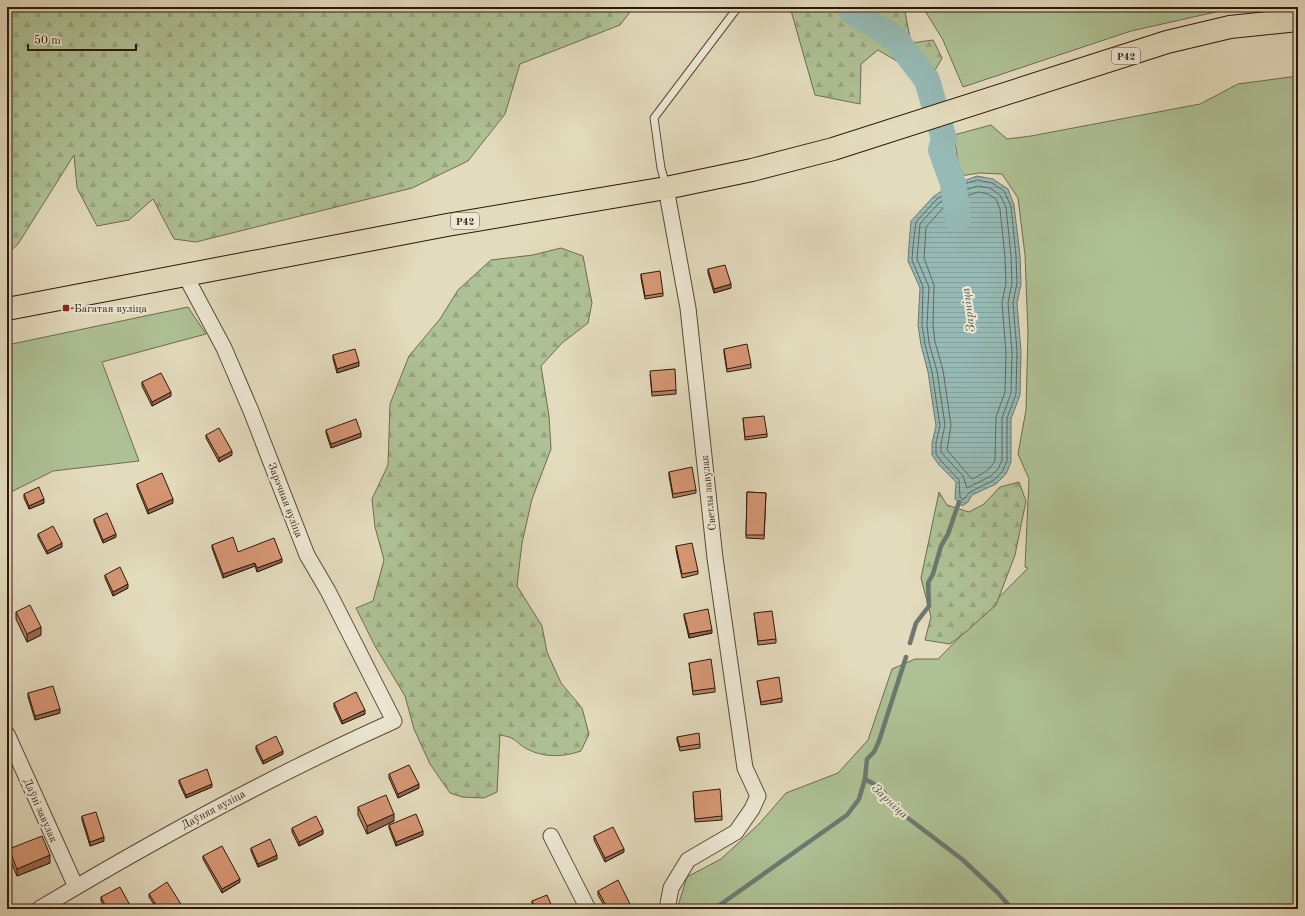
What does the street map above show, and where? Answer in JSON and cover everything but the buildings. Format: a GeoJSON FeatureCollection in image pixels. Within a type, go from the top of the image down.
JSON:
{"type":"FeatureCollection","features":[{"type":"Feature","properties":{"kind":"main road","name":"Р42"},"geometry":{"type":"LineString","coordinates":[[7,309],[447,225],[668,197],[752,170],[796,159],[958,110],[1168,42],[1230,27],[1298,20]]}},
{"type":"Feature","properties":{"kind":"street","name":"Светлы завулак"},"geometry":{"type":"LineString","coordinates":[[667,909],[671,888],[688,860],[736,832],[752,809],[758,796],[745,768],[715,558],[688,308],[674,222],[668,197]]}},
{"type":"Feature","properties":{"kind":"street","name":"Зарэчная вуліца"},"geometry":{"type":"LineString","coordinates":[[186,275],[224,348],[254,418],[307,555],[328,591],[394,721]]}},
{"type":"Feature","properties":{"kind":"street","name":"Даўняя вуліца"},"geometry":{"type":"LineString","coordinates":[[39,909],[167,834],[272,778],[394,721]]}},
{"type":"Feature","properties":{"kind":"street","name":"Даўні завулак"},"geometry":{"type":"LineString","coordinates":[[7,734],[76,887]]}},
{"type":"Feature","properties":{"kind":"street"},"geometry":{"type":"LineString","coordinates":[[551,836],[588,909]]}},
{"type":"Feature","properties":{"kind":"lane"},"geometry":{"type":"LineString","coordinates":[[668,197],[661,168],[654,118],[738,7]]}},
{"type":"Feature","properties":{"kind":"green space"},"geometry":{"type":"Polygon","coordinates":[[[7,7],[634,7],[620,25],[520,64],[505,114],[468,161],[412,188],[196,242],[174,239],[153,199],[129,220],[97,226],[77,188],[74,155],[18,244],[7,254],[7,7]]]}},
{"type":"Feature","properties":{"kind":"green space"},"geometry":{"type":"Polygon","coordinates":[[[790,7],[904,7],[911,43],[933,40],[942,58],[934,72],[914,71],[878,50],[861,64],[860,104],[815,95],[790,7]]]}},
{"type":"Feature","properties":{"kind":"green space"},"geometry":{"type":"Polygon","coordinates":[[[921,7],[1238,7],[1131,31],[963,87],[943,40],[924,9],[921,7]]]}},
{"type":"Feature","properties":{"kind":"green space"},"geometry":{"type":"Polygon","coordinates":[[[1298,76],[1298,909],[677,909],[687,877],[721,859],[759,824],[786,793],[838,773],[868,740],[892,669],[915,659],[938,659],[1028,568],[1025,567],[1029,479],[1018,454],[1026,410],[1028,333],[1025,255],[1018,198],[1002,174],[979,173],[960,176],[954,135],[991,125],[1007,139],[1031,136],[1200,104],[1238,84],[1298,76]]]}},
{"type":"Feature","properties":{"kind":"green space"},"geometry":{"type":"Polygon","coordinates":[[[561,248],[583,256],[592,303],[588,323],[562,343],[541,366],[549,416],[551,449],[532,499],[522,543],[517,586],[542,626],[547,652],[561,683],[582,708],[589,734],[581,751],[554,756],[534,752],[523,747],[513,739],[500,735],[497,792],[484,798],[462,797],[450,793],[430,764],[414,729],[405,696],[375,646],[356,608],[373,601],[384,560],[375,527],[372,499],[388,465],[390,404],[409,356],[440,319],[458,290],[491,260],[533,255],[561,248]]]}},
{"type":"Feature","properties":{"kind":"green space"},"geometry":{"type":"Polygon","coordinates":[[[188,307],[206,334],[102,362],[139,461],[53,471],[7,494],[7,345],[188,307]]]}},
{"type":"Feature","properties":{"kind":"green space"},"geometry":{"type":"Polygon","coordinates":[[[1019,482],[1026,501],[1015,555],[996,605],[950,644],[925,640],[931,617],[921,578],[939,492],[947,505],[969,512],[984,504],[1000,487],[1019,482]]]}},
{"type":"Feature","properties":{"kind":"water"},"geometry":{"type":"Polygon","coordinates":[[[977,176],[993,179],[1008,189],[1014,205],[1020,255],[1021,284],[1017,303],[1021,351],[1020,395],[1011,419],[1011,462],[1006,474],[996,484],[972,495],[968,502],[962,506],[955,499],[956,482],[939,465],[932,455],[932,443],[936,426],[928,372],[921,345],[918,325],[920,288],[908,261],[911,221],[933,197],[953,183],[961,182],[977,176]]]}},
{"type":"Feature","properties":{"kind":"waterway","name":"Зарніца"},"geometry":{"type":"LineString","coordinates":[[849,7],[851,11],[895,38],[927,80],[944,139],[941,150],[953,183],[958,219]]}},
{"type":"Feature","properties":{"kind":"waterway","name":"Зарніца"},"geometry":{"type":"LineString","coordinates":[[910,643],[916,623],[929,606],[928,583],[933,574],[941,546],[948,534],[959,502]]}},
{"type":"Feature","properties":{"kind":"waterway","name":"Зарніца"},"geometry":{"type":"LineString","coordinates":[[906,657],[879,741],[874,752],[867,759],[865,779],[879,787],[900,812],[963,860],[998,893],[1012,909]]}},
{"type":"Feature","properties":{"kind":"waterway"},"geometry":{"type":"LineString","coordinates":[[714,909],[847,815],[859,799],[865,779]]}},
{"type":"Feature","properties":{"kind":"place","name":"Багатая вуліца"},"geometry":{"type":"Point","coordinates":[66,308]}}]}
